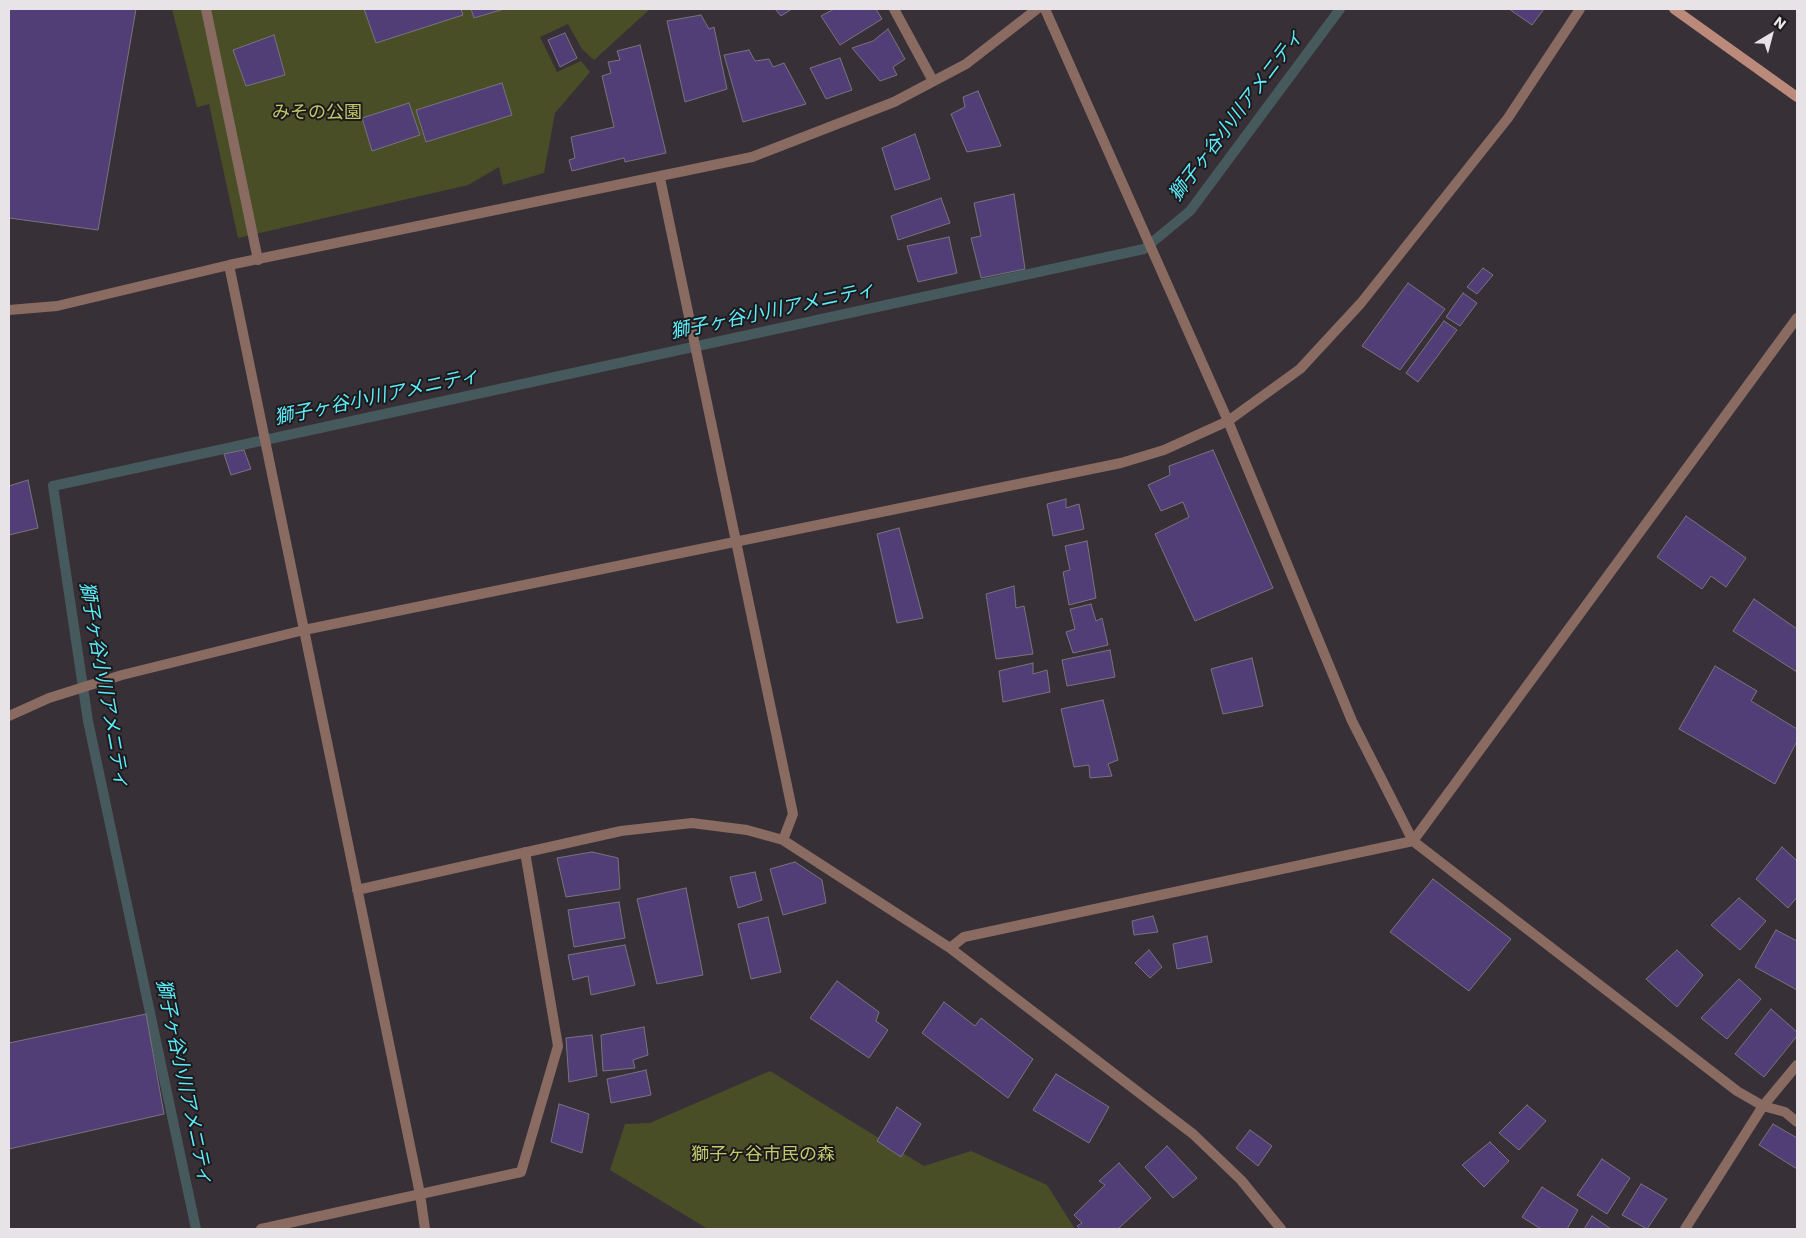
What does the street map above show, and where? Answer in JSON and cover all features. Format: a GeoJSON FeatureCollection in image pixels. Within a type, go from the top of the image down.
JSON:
{"type":"FeatureCollection","features":[{"type":"Feature","properties":{"kind":"street"},"geometry":{"type":"LineString","coordinates":[[206,9],[258,260]]}},
{"type":"Feature","properties":{"kind":"street"},"geometry":{"type":"LineString","coordinates":[[894,9],[933,81]]}},
{"type":"Feature","properties":{"kind":"street"},"geometry":{"type":"LineString","coordinates":[[9,310],[57,306],[229,265],[660,178],[752,157],[894,102],[966,64],[1037,9]]}},
{"type":"Feature","properties":{"kind":"street"},"geometry":{"type":"LineString","coordinates":[[1045,9],[1228,421],[1352,721],[1413,840],[1737,1092],[1763,1106],[1784,1112],[1797,1122]]}},
{"type":"Feature","properties":{"kind":"street"},"geometry":{"type":"LineString","coordinates":[[9,716],[49,698],[122,674],[304,630],[1121,464],[1164,450],[1228,421],[1300,369],[1361,303],[1508,118],[1580,9]]}},
{"type":"Feature","properties":{"kind":"street"},"geometry":{"type":"LineString","coordinates":[[1674,9],[1797,97]]}},
{"type":"Feature","properties":{"kind":"street"},"geometry":{"type":"LineString","coordinates":[[660,178],[793,814],[783,840]]}},
{"type":"Feature","properties":{"kind":"street"},"geometry":{"type":"LineString","coordinates":[[229,265],[420,1194],[425,1229]]}},
{"type":"Feature","properties":{"kind":"street"},"geometry":{"type":"LineString","coordinates":[[950,948],[964,937],[1413,840],[1797,318]]}},
{"type":"Feature","properties":{"kind":"street"},"geometry":{"type":"LineString","coordinates":[[357,890],[621,831],[692,823],[747,830],[783,840],[950,948],[1194,1134],[1241,1180],[1281,1229]]}},
{"type":"Feature","properties":{"kind":"street"},"geometry":{"type":"LineString","coordinates":[[261,1229],[521,1172],[558,1046],[525,852]]}},
{"type":"Feature","properties":{"kind":"street"},"geometry":{"type":"LineString","coordinates":[[1685,1229],[1763,1106],[1797,1065]]}},
{"type":"Feature","properties":{"kind":"green space","name":"みその公園"},"geometry":{"type":"Polygon","coordinates":[[[172,9],[650,9],[594,60],[582,49],[568,24],[540,37],[557,72],[581,61],[590,72],[555,113],[544,173],[503,185],[499,167],[468,185],[238,238],[209,104],[197,107],[172,9]]]}},
{"type":"Feature","properties":{"kind":"green space","name":"獅子ヶ谷市民の森"},"geometry":{"type":"Polygon","coordinates":[[[770,1071],[924,1166],[971,1151],[1047,1185],[1075,1229],[708,1229],[610,1170],[625,1124],[650,1123],[770,1071]]]}},
{"type":"Feature","properties":{"kind":"building"},"geometry":{"type":"Polygon","coordinates":[[[9,9],[136,9],[98,230],[9,218],[9,9]]]}},
{"type":"Feature","properties":{"kind":"building"},"geometry":{"type":"Polygon","coordinates":[[[364,9],[461,9],[463,15],[376,43],[364,9]]]}},
{"type":"Feature","properties":{"kind":"building"},"geometry":{"type":"Polygon","coordinates":[[[471,9],[504,9],[474,18],[471,9]]]}},
{"type":"Feature","properties":{"kind":"building"},"geometry":{"type":"Polygon","coordinates":[[[775,9],[792,9],[781,16],[775,9]]]}},
{"type":"Feature","properties":{"kind":"building"},"geometry":{"type":"Polygon","coordinates":[[[834,9],[876,9],[882,19],[840,45],[821,16],[834,9]]]}},
{"type":"Feature","properties":{"kind":"building"},"geometry":{"type":"Polygon","coordinates":[[[1509,9],[1544,9],[1532,25],[1509,9]]]}},
{"type":"Feature","properties":{"kind":"building"},"geometry":{"type":"Polygon","coordinates":[[[701,15],[709,29],[714,27],[727,89],[685,102],[667,21],[701,15]]]}},
{"type":"Feature","properties":{"kind":"building"},"geometry":{"type":"Polygon","coordinates":[[[888,29],[905,59],[893,67],[897,75],[880,81],[852,48],[873,41],[888,29]]]}},
{"type":"Feature","properties":{"kind":"building"},"geometry":{"type":"Polygon","coordinates":[[[565,33],[577,58],[560,67],[548,40],[565,33]]]}},
{"type":"Feature","properties":{"kind":"building"},"geometry":{"type":"Polygon","coordinates":[[[274,35],[285,75],[246,86],[233,50],[274,35]]]}},
{"type":"Feature","properties":{"kind":"building"},"geometry":{"type":"Polygon","coordinates":[[[640,45],[666,153],[625,162],[624,158],[572,171],[569,160],[575,158],[571,137],[614,127],[602,76],[611,73],[608,62],[620,60],[617,51],[640,45]]]}},
{"type":"Feature","properties":{"kind":"building"},"geometry":{"type":"Polygon","coordinates":[[[749,50],[755,61],[769,59],[773,67],[784,63],[806,104],[743,122],[724,55],[749,50]]]}},
{"type":"Feature","properties":{"kind":"building"},"geometry":{"type":"Polygon","coordinates":[[[840,58],[852,90],[826,99],[810,68],[840,58]]]}},
{"type":"Feature","properties":{"kind":"building"},"geometry":{"type":"Polygon","coordinates":[[[502,83],[512,115],[426,142],[416,110],[502,83]]]}},
{"type":"Feature","properties":{"kind":"building"},"geometry":{"type":"Polygon","coordinates":[[[978,91],[1001,146],[967,152],[951,114],[965,107],[963,97],[978,91]]]}},
{"type":"Feature","properties":{"kind":"building"},"geometry":{"type":"Polygon","coordinates":[[[409,103],[420,135],[372,151],[362,118],[409,103]]]}},
{"type":"Feature","properties":{"kind":"building"},"geometry":{"type":"Polygon","coordinates":[[[915,134],[930,179],[895,190],[882,148],[915,134]]]}},
{"type":"Feature","properties":{"kind":"building"},"geometry":{"type":"Polygon","coordinates":[[[1014,194],[1025,269],[981,278],[971,238],[981,236],[974,203],[1014,194]]]}},
{"type":"Feature","properties":{"kind":"building"},"geometry":{"type":"Polygon","coordinates":[[[941,198],[950,223],[898,240],[891,216],[941,198]]]}},
{"type":"Feature","properties":{"kind":"building"},"geometry":{"type":"Polygon","coordinates":[[[949,237],[957,273],[918,282],[907,246],[949,237]]]}},
{"type":"Feature","properties":{"kind":"building"},"geometry":{"type":"Polygon","coordinates":[[[1483,268],[1493,275],[1477,294],[1467,287],[1483,268]]]}},
{"type":"Feature","properties":{"kind":"building"},"geometry":{"type":"Polygon","coordinates":[[[1408,283],[1445,309],[1400,370],[1362,346],[1408,283]]]}},
{"type":"Feature","properties":{"kind":"building"},"geometry":{"type":"Polygon","coordinates":[[[1463,293],[1477,303],[1460,326],[1446,317],[1463,293]]]}},
{"type":"Feature","properties":{"kind":"building"},"geometry":{"type":"Polygon","coordinates":[[[1444,321],[1457,330],[1418,382],[1406,373],[1444,321]]]}},
{"type":"Feature","properties":{"kind":"building"},"geometry":{"type":"Polygon","coordinates":[[[244,450],[251,469],[231,475],[224,454],[244,450]]]}},
{"type":"Feature","properties":{"kind":"building"},"geometry":{"type":"Polygon","coordinates":[[[1213,450],[1273,588],[1195,621],[1155,534],[1189,517],[1183,502],[1161,511],[1148,485],[1170,475],[1169,466],[1213,450]]]}},
{"type":"Feature","properties":{"kind":"building"},"geometry":{"type":"Polygon","coordinates":[[[28,480],[38,528],[9,535],[9,486],[28,480]]]}},
{"type":"Feature","properties":{"kind":"building"},"geometry":{"type":"Polygon","coordinates":[[[1066,499],[1066,508],[1079,504],[1084,529],[1053,536],[1047,504],[1066,499]]]}},
{"type":"Feature","properties":{"kind":"building"},"geometry":{"type":"Polygon","coordinates":[[[1686,516],[1746,558],[1726,587],[1711,576],[1702,589],[1657,557],[1686,516]]]}},
{"type":"Feature","properties":{"kind":"building"},"geometry":{"type":"Polygon","coordinates":[[[899,528],[923,618],[897,623],[877,534],[899,528]]]}},
{"type":"Feature","properties":{"kind":"building"},"geometry":{"type":"Polygon","coordinates":[[[1087,541],[1096,598],[1069,605],[1063,572],[1070,570],[1065,546],[1087,541]]]}},
{"type":"Feature","properties":{"kind":"building"},"geometry":{"type":"Polygon","coordinates":[[[1014,586],[1016,608],[1024,606],[1033,654],[996,659],[986,594],[1014,586]]]}},
{"type":"Feature","properties":{"kind":"building"},"geometry":{"type":"Polygon","coordinates":[[[1754,599],[1797,629],[1797,672],[1733,631],[1754,599]]]}},
{"type":"Feature","properties":{"kind":"building"},"geometry":{"type":"Polygon","coordinates":[[[1091,604],[1096,621],[1102,618],[1108,645],[1073,653],[1066,632],[1075,629],[1070,609],[1091,604]]]}},
{"type":"Feature","properties":{"kind":"building"},"geometry":{"type":"Polygon","coordinates":[[[1110,650],[1115,677],[1067,686],[1062,660],[1110,650]]]}},
{"type":"Feature","properties":{"kind":"building"},"geometry":{"type":"Polygon","coordinates":[[[1252,658],[1263,706],[1223,714],[1211,669],[1252,658]]]}},
{"type":"Feature","properties":{"kind":"building"},"geometry":{"type":"Polygon","coordinates":[[[1033,663],[1033,674],[1047,670],[1050,692],[1003,702],[999,671],[1033,663]]]}},
{"type":"Feature","properties":{"kind":"building"},"geometry":{"type":"Polygon","coordinates":[[[1715,666],[1757,691],[1751,701],[1797,729],[1797,741],[1775,784],[1679,729],[1715,666]]]}},
{"type":"Feature","properties":{"kind":"building"},"geometry":{"type":"Polygon","coordinates":[[[1103,700],[1118,760],[1108,764],[1112,776],[1090,778],[1089,765],[1074,767],[1061,709],[1103,700]]]}},
{"type":"Feature","properties":{"kind":"building"},"geometry":{"type":"Polygon","coordinates":[[[1782,847],[1797,861],[1797,897],[1788,908],[1756,879],[1782,847]]]}},
{"type":"Feature","properties":{"kind":"building"},"geometry":{"type":"Polygon","coordinates":[[[592,852],[618,858],[620,889],[566,897],[557,858],[592,852]]]}},
{"type":"Feature","properties":{"kind":"building"},"geometry":{"type":"Polygon","coordinates":[[[795,862],[822,880],[826,903],[783,915],[770,869],[795,862]]]}},
{"type":"Feature","properties":{"kind":"building"},"geometry":{"type":"Polygon","coordinates":[[[755,872],[762,900],[738,908],[730,877],[755,872]]]}},
{"type":"Feature","properties":{"kind":"building"},"geometry":{"type":"Polygon","coordinates":[[[1433,879],[1511,939],[1469,991],[1390,932],[1433,879]]]}},
{"type":"Feature","properties":{"kind":"building"},"geometry":{"type":"Polygon","coordinates":[[[686,888],[703,975],[657,984],[637,899],[686,888]]]}},
{"type":"Feature","properties":{"kind":"building"},"geometry":{"type":"Polygon","coordinates":[[[1739,898],[1766,921],[1740,950],[1711,925],[1739,898]]]}},
{"type":"Feature","properties":{"kind":"building"},"geometry":{"type":"Polygon","coordinates":[[[619,902],[625,938],[574,947],[568,910],[619,902]]]}},
{"type":"Feature","properties":{"kind":"building"},"geometry":{"type":"Polygon","coordinates":[[[1153,916],[1158,932],[1134,935],[1132,921],[1153,916]]]}},
{"type":"Feature","properties":{"kind":"building"},"geometry":{"type":"Polygon","coordinates":[[[768,917],[781,972],[751,979],[738,924],[768,917]]]}},
{"type":"Feature","properties":{"kind":"building"},"geometry":{"type":"Polygon","coordinates":[[[1776,930],[1797,941],[1797,990],[1755,967],[1776,930]]]}},
{"type":"Feature","properties":{"kind":"building"},"geometry":{"type":"Polygon","coordinates":[[[1207,936],[1212,962],[1177,969],[1173,944],[1207,936]]]}},
{"type":"Feature","properties":{"kind":"building"},"geometry":{"type":"Polygon","coordinates":[[[625,945],[635,985],[591,995],[588,976],[573,980],[568,955],[625,945]]]}},
{"type":"Feature","properties":{"kind":"building"},"geometry":{"type":"Polygon","coordinates":[[[1149,950],[1162,967],[1150,978],[1135,963],[1149,950]]]}},
{"type":"Feature","properties":{"kind":"building"},"geometry":{"type":"Polygon","coordinates":[[[1677,950],[1703,975],[1677,1007],[1646,979],[1677,950]]]}},
{"type":"Feature","properties":{"kind":"building"},"geometry":{"type":"Polygon","coordinates":[[[1739,979],[1761,999],[1727,1039],[1701,1018],[1739,979]]]}},
{"type":"Feature","properties":{"kind":"building"},"geometry":{"type":"Polygon","coordinates":[[[837,981],[879,1012],[876,1021],[888,1030],[869,1058],[810,1018],[837,981]]]}},
{"type":"Feature","properties":{"kind":"building"},"geometry":{"type":"Polygon","coordinates":[[[944,1002],[975,1026],[981,1018],[1033,1059],[1008,1098],[922,1033],[944,1002]]]}},
{"type":"Feature","properties":{"kind":"building"},"geometry":{"type":"Polygon","coordinates":[[[1771,1009],[1797,1032],[1797,1036],[1764,1077],[1735,1054],[1771,1009]]]}},
{"type":"Feature","properties":{"kind":"building"},"geometry":{"type":"Polygon","coordinates":[[[146,1014],[164,1114],[9,1149],[9,1043],[146,1014]]]}},
{"type":"Feature","properties":{"kind":"building"},"geometry":{"type":"Polygon","coordinates":[[[644,1027],[648,1055],[633,1060],[635,1068],[603,1071],[601,1035],[644,1027]]]}},
{"type":"Feature","properties":{"kind":"building"},"geometry":{"type":"Polygon","coordinates":[[[592,1035],[597,1076],[569,1082],[566,1038],[592,1035]]]}},
{"type":"Feature","properties":{"kind":"building"},"geometry":{"type":"Polygon","coordinates":[[[646,1070],[651,1095],[611,1103],[607,1079],[646,1070]]]}},
{"type":"Feature","properties":{"kind":"building"},"geometry":{"type":"Polygon","coordinates":[[[1056,1074],[1109,1107],[1089,1143],[1033,1110],[1056,1074]]]}},
{"type":"Feature","properties":{"kind":"building"},"geometry":{"type":"Polygon","coordinates":[[[559,1104],[589,1114],[582,1153],[551,1142],[559,1104]]]}},
{"type":"Feature","properties":{"kind":"building"},"geometry":{"type":"Polygon","coordinates":[[[1527,1105],[1546,1121],[1519,1150],[1499,1133],[1527,1105]]]}},
{"type":"Feature","properties":{"kind":"building"},"geometry":{"type":"Polygon","coordinates":[[[897,1107],[921,1124],[901,1157],[877,1141],[897,1107]]]}},
{"type":"Feature","properties":{"kind":"building"},"geometry":{"type":"Polygon","coordinates":[[[1773,1124],[1797,1138],[1797,1169],[1759,1145],[1773,1124]]]}},
{"type":"Feature","properties":{"kind":"building"},"geometry":{"type":"Polygon","coordinates":[[[1250,1130],[1272,1146],[1258,1166],[1236,1148],[1250,1130]]]}},
{"type":"Feature","properties":{"kind":"building"},"geometry":{"type":"Polygon","coordinates":[[[1490,1142],[1509,1161],[1484,1187],[1462,1165],[1490,1142]]]}},
{"type":"Feature","properties":{"kind":"building"},"geometry":{"type":"Polygon","coordinates":[[[1167,1146],[1197,1178],[1173,1198],[1145,1167],[1167,1146]]]}},
{"type":"Feature","properties":{"kind":"building"},"geometry":{"type":"Polygon","coordinates":[[[1602,1159],[1630,1178],[1607,1214],[1577,1195],[1602,1159]]]}},
{"type":"Feature","properties":{"kind":"building"},"geometry":{"type":"Polygon","coordinates":[[[1119,1163],[1151,1198],[1118,1229],[1080,1229],[1077,1226],[1082,1223],[1074,1215],[1105,1185],[1099,1181],[1119,1163]]]}},
{"type":"Feature","properties":{"kind":"building"},"geometry":{"type":"Polygon","coordinates":[[[1641,1184],[1667,1199],[1647,1229],[1622,1215],[1641,1184]]]}},
{"type":"Feature","properties":{"kind":"building"},"geometry":{"type":"Polygon","coordinates":[[[1542,1187],[1578,1210],[1567,1229],[1541,1229],[1522,1217],[1542,1187]]]}},
{"type":"Feature","properties":{"kind":"building"},"geometry":{"type":"Polygon","coordinates":[[[1592,1216],[1611,1229],[1584,1229],[1592,1216]]]}},
{"type":"Feature","properties":{"kind":"waterway","name":"獅子ヶ谷小川アメニティ"},"geometry":{"type":"LineString","coordinates":[[196,1229],[88,721],[53,486],[1144,249],[1190,211],[1340,9]]}}]}
